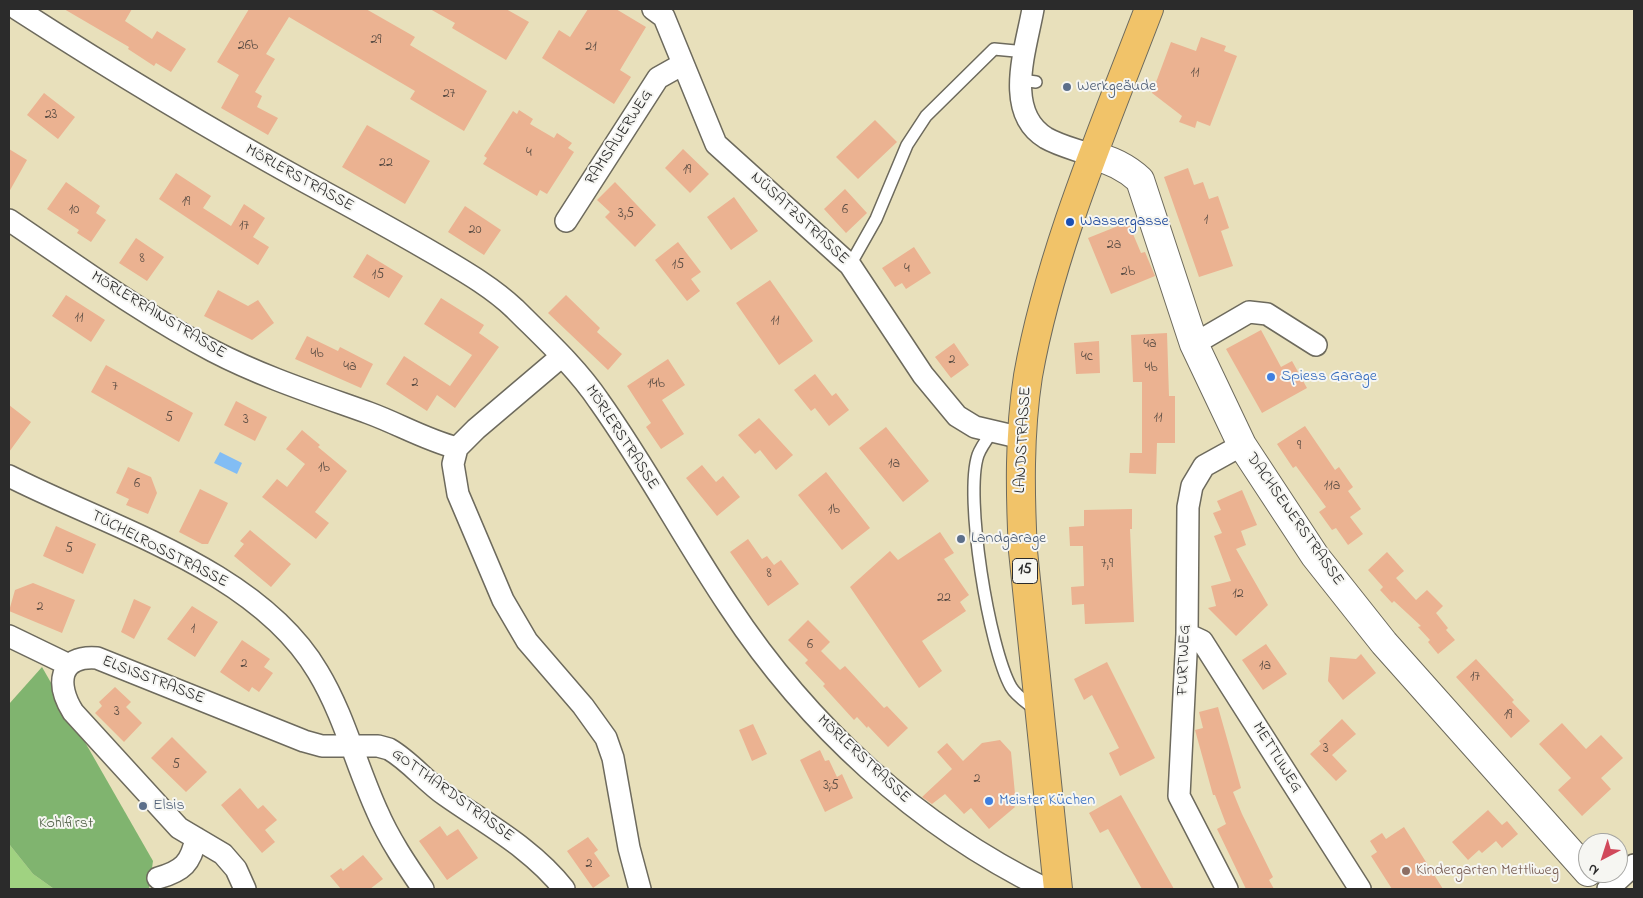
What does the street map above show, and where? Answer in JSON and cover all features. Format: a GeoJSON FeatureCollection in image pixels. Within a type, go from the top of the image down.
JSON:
{"type":"FeatureCollection","features":[{"type":"Feature","properties":{"kind":"main road","name":"LANDSTRASSE"},"geometry":{"type":"LineString","coordinates":[[1058,889],[1023,551],[1021,503],[1022,438],[1028,377],[1046,296],[1093,156],[1148,9]]}},
{"type":"Feature","properties":{"kind":"street","name":"MÖRLERSTRASSE"},"geometry":{"type":"LineString","coordinates":[[16,9],[203,126],[464,271],[510,305],[562,356],[599,399],[729,606],[762,654],[834,736],[892,791],[937,825],[979,852],[1046,889]]}},
{"type":"Feature","properties":{"kind":"street","name":"NÜSATZSTRASSE"},"geometry":{"type":"LineString","coordinates":[[653,9],[664,18],[716,144],[850,265],[923,374],[957,416],[975,427],[1022,438]]}},
{"type":"Feature","properties":{"kind":"street"},"geometry":{"type":"LineString","coordinates":[[1033,9],[1026,52],[1028,81],[1023,108],[1028,120],[1036,130],[1056,143],[1093,156]]}},
{"type":"Feature","properties":{"kind":"street","name":"RAMSAUERWEG"},"geometry":{"type":"LineString","coordinates":[[566,222],[658,78],[683,64]]}},
{"type":"Feature","properties":{"kind":"street","name":"DACHSENERSTRASSE"},"geometry":{"type":"LineString","coordinates":[[1093,156],[1110,160],[1128,169],[1140,180],[1194,344],[1242,445],[1315,556],[1384,643],[1578,862]]}},
{"type":"Feature","properties":{"kind":"street","name":"MÖRLERRAINSTRASSE"},"geometry":{"type":"LineString","coordinates":[[9,220],[129,301],[213,351],[289,386],[370,414],[435,443],[457,448]]}},
{"type":"Feature","properties":{"kind":"street"},"geometry":{"type":"LineString","coordinates":[[1194,344],[1249,312],[1267,314],[1316,345]]}},
{"type":"Feature","properties":{"kind":"street"},"geometry":{"type":"LineString","coordinates":[[562,356],[476,429],[457,448],[453,464],[458,494],[503,600],[527,641],[582,706],[606,738],[613,758],[630,848],[640,889]]}},
{"type":"Feature","properties":{"kind":"street","name":"FURTWEG"},"geometry":{"type":"LineString","coordinates":[[1227,889],[1179,796],[1187,634],[1188,508],[1192,486],[1204,466],[1242,445]]}},
{"type":"Feature","properties":{"kind":"street","name":"TÜCHELROSSTRASSE"},"geometry":{"type":"LineString","coordinates":[[9,476],[165,549],[223,580],[255,603],[283,627],[303,648],[318,672],[337,708],[377,812],[403,860],[423,889]]}},
{"type":"Feature","properties":{"kind":"street","name":"METTLIWEG"},"geometry":{"type":"LineString","coordinates":[[1187,634],[1202,642],[1360,889]]}},
{"type":"Feature","properties":{"kind":"street"},"geometry":{"type":"LineString","coordinates":[[9,636],[69,665],[62,679],[62,689],[73,712],[179,828],[223,854],[236,869],[245,889]]}},
{"type":"Feature","properties":{"kind":"street","name":"ELSISSTRASSE"},"geometry":{"type":"LineString","coordinates":[[69,665],[81,658],[97,658],[304,741],[322,746],[353,747]]}},
{"type":"Feature","properties":{"kind":"street","name":"GOTTHARDSTRASSE"},"geometry":{"type":"LineString","coordinates":[[353,747],[378,746],[397,754],[445,795],[522,848],[542,865],[564,889]]}},
{"type":"Feature","properties":{"kind":"street"},"geometry":{"type":"LineString","coordinates":[[158,878],[174,874],[184,866],[193,855],[196,838]]}},
{"type":"Feature","properties":{"kind":"street"},"geometry":{"type":"LineString","coordinates":[[1608,889],[1634,865]]}},
{"type":"Feature","properties":{"kind":"lane"},"geometry":{"type":"LineString","coordinates":[[850,265],[876,219],[907,145],[926,116],[994,49],[1026,52]]}},
{"type":"Feature","properties":{"kind":"lane"},"geometry":{"type":"LineString","coordinates":[[992,432],[978,455],[974,498],[983,587],[995,641],[1011,688],[1041,714]]}},
{"type":"Feature","properties":{"kind":"green space","name":"Kohlfirst"},"geometry":{"type":"Polygon","coordinates":[[[42,667],[153,861],[149,889],[54,889],[33,874],[9,844],[9,704],[42,667]]]}},
{"type":"Feature","properties":{"kind":"green space"},"geometry":{"type":"Polygon","coordinates":[[[9,844],[33,874],[54,889],[9,889],[9,844]]]}},
{"type":"Feature","properties":{"kind":"water"},"geometry":{"type":"Polygon","coordinates":[[[220,452],[242,463],[237,474],[214,463],[220,452]]]}},
{"type":"Feature","properties":{"kind":"building"},"geometry":{"type":"Polygon","coordinates":[[[64,9],[132,9],[125,21],[152,39],[157,31],[186,49],[171,72],[156,63],[154,66],[128,49],[129,47],[64,9]]]}},
{"type":"Feature","properties":{"kind":"building"},"geometry":{"type":"Polygon","coordinates":[[[249,9],[366,9],[415,37],[410,45],[487,91],[464,131],[410,99],[415,91],[289,17],[266,54],[275,59],[255,92],[262,96],[257,107],[278,118],[268,135],[221,108],[239,75],[217,62],[249,9]]]}},
{"type":"Feature","properties":{"kind":"building"},"geometry":{"type":"Polygon","coordinates":[[[430,9],[506,9],[529,22],[506,60],[452,28],[455,23],[430,9]]]}},
{"type":"Feature","properties":{"kind":"building"},"geometry":{"type":"Polygon","coordinates":[[[588,9],[616,9],[646,27],[620,70],[631,77],[614,104],[542,58],[559,30],[570,37],[588,9]]]}},
{"type":"Feature","properties":{"kind":"building"},"geometry":{"type":"Polygon","coordinates":[[[1201,37],[1226,46],[1224,51],[1237,56],[1210,126],[1197,121],[1195,128],[1179,122],[1182,116],[1152,93],[1171,42],[1196,51],[1201,37]]]}},
{"type":"Feature","properties":{"kind":"building"},"geometry":{"type":"Polygon","coordinates":[[[44,93],[75,117],[58,139],[27,115],[44,93]]]}},
{"type":"Feature","properties":{"kind":"building"},"geometry":{"type":"Polygon","coordinates":[[[519,110],[533,119],[530,124],[554,138],[557,133],[572,143],[568,148],[574,152],[547,194],[540,190],[537,196],[483,164],[487,158],[484,156],[513,111],[517,114],[519,110]]]}},
{"type":"Feature","properties":{"kind":"building"},"geometry":{"type":"Polygon","coordinates":[[[875,120],[897,142],[858,179],[836,157],[875,120]]]}},
{"type":"Feature","properties":{"kind":"building"},"geometry":{"type":"Polygon","coordinates":[[[367,125],[430,161],[405,204],[342,167],[367,125]]]}},
{"type":"Feature","properties":{"kind":"building"},"geometry":{"type":"Polygon","coordinates":[[[9,149],[27,160],[9,192],[9,149]]]}},
{"type":"Feature","properties":{"kind":"building"},"geometry":{"type":"Polygon","coordinates":[[[683,149],[709,174],[690,193],[665,168],[683,149]]]}},
{"type":"Feature","properties":{"kind":"building"},"geometry":{"type":"Polygon","coordinates":[[[1188,168],[1194,185],[1203,182],[1209,199],[1218,196],[1229,228],[1221,231],[1233,266],[1199,277],[1164,177],[1188,168]]]}},
{"type":"Feature","properties":{"kind":"building"},"geometry":{"type":"Polygon","coordinates":[[[176,173],[211,196],[203,208],[231,226],[244,204],[265,218],[253,237],[269,247],[258,265],[159,199],[176,173]]]}},
{"type":"Feature","properties":{"kind":"building"},"geometry":{"type":"Polygon","coordinates":[[[66,182],[100,206],[96,213],[106,220],[91,242],[77,233],[79,230],[47,209],[66,182]]]}},
{"type":"Feature","properties":{"kind":"building"},"geometry":{"type":"Polygon","coordinates":[[[615,182],[656,225],[635,247],[605,217],[610,212],[597,200],[615,182]]]}},
{"type":"Feature","properties":{"kind":"building"},"geometry":{"type":"Polygon","coordinates":[[[845,189],[867,213],[846,233],[824,209],[845,189]]]}},
{"type":"Feature","properties":{"kind":"building"},"geometry":{"type":"Polygon","coordinates":[[[734,197],[758,231],[731,250],[707,217],[734,197]]]}},
{"type":"Feature","properties":{"kind":"building"},"geometry":{"type":"Polygon","coordinates":[[[465,206],[501,230],[484,255],[448,232],[465,206]]]}},
{"type":"Feature","properties":{"kind":"building"},"geometry":{"type":"Polygon","coordinates":[[[1128,222],[1141,253],[1145,252],[1155,276],[1111,294],[1088,238],[1128,222]]]}},
{"type":"Feature","properties":{"kind":"building"},"geometry":{"type":"Polygon","coordinates":[[[136,238],[164,257],[147,281],[119,263],[136,238]]]}},
{"type":"Feature","properties":{"kind":"building"},"geometry":{"type":"Polygon","coordinates":[[[678,242],[701,272],[691,279],[700,291],[687,301],[655,260],[678,242]]]}},
{"type":"Feature","properties":{"kind":"building"},"geometry":{"type":"Polygon","coordinates":[[[914,247],[931,273],[906,289],[902,283],[895,287],[882,268],[914,247]]]}},
{"type":"Feature","properties":{"kind":"building"},"geometry":{"type":"Polygon","coordinates":[[[367,254],[403,276],[389,298],[353,277],[367,254]]]}},
{"type":"Feature","properties":{"kind":"building"},"geometry":{"type":"Polygon","coordinates":[[[770,280],[813,341],[779,365],[736,303],[770,280]]]}},
{"type":"Feature","properties":{"kind":"building"},"geometry":{"type":"Polygon","coordinates":[[[218,290],[248,306],[258,300],[274,323],[252,340],[204,316],[218,290]]]}},
{"type":"Feature","properties":{"kind":"building"},"geometry":{"type":"Polygon","coordinates":[[[66,295],[105,320],[91,342],[52,316],[66,295]]]}},
{"type":"Feature","properties":{"kind":"building"},"geometry":{"type":"Polygon","coordinates":[[[566,295],[600,328],[597,332],[622,354],[608,370],[548,313],[566,295]]]}},
{"type":"Feature","properties":{"kind":"building"},"geometry":{"type":"Polygon","coordinates":[[[441,298],[484,325],[479,333],[499,347],[455,408],[437,395],[427,411],[386,384],[404,356],[450,386],[472,355],[424,324],[441,298]]]}},
{"type":"Feature","properties":{"kind":"building","name":"Spiess Garage"},"geometry":{"type":"Polygon","coordinates":[[[1261,330],[1281,367],[1292,361],[1307,388],[1262,413],[1226,349],[1261,330]]]}},
{"type":"Feature","properties":{"kind":"building"},"geometry":{"type":"Polygon","coordinates":[[[1167,333],[1169,396],[1175,396],[1175,443],[1157,443],[1156,474],[1129,473],[1130,453],[1142,453],[1142,382],[1133,382],[1131,335],[1167,333]]]}},
{"type":"Feature","properties":{"kind":"building"},"geometry":{"type":"Polygon","coordinates":[[[307,336],[338,351],[340,347],[373,364],[361,388],[295,359],[307,336]]]}},
{"type":"Feature","properties":{"kind":"building"},"geometry":{"type":"Polygon","coordinates":[[[1099,341],[1100,373],[1076,374],[1074,343],[1099,341]]]}},
{"type":"Feature","properties":{"kind":"building"},"geometry":{"type":"Polygon","coordinates":[[[954,343],[969,365],[951,378],[935,357],[954,343]]]}},
{"type":"Feature","properties":{"kind":"building"},"geometry":{"type":"Polygon","coordinates":[[[668,359],[685,385],[662,400],[684,434],[661,449],[646,427],[651,423],[627,386],[668,359]]]}},
{"type":"Feature","properties":{"kind":"building"},"geometry":{"type":"Polygon","coordinates":[[[106,365],[193,413],[179,442],[91,392],[106,365]]]}},
{"type":"Feature","properties":{"kind":"building"},"geometry":{"type":"Polygon","coordinates":[[[815,374],[832,396],[836,393],[849,410],[829,426],[815,408],[811,411],[794,390],[815,374]]]}},
{"type":"Feature","properties":{"kind":"building"},"geometry":{"type":"Polygon","coordinates":[[[236,401],[267,417],[255,441],[224,425],[236,401]]]}},
{"type":"Feature","properties":{"kind":"building"},"geometry":{"type":"Polygon","coordinates":[[[9,405],[31,422],[9,452],[9,405]]]}},
{"type":"Feature","properties":{"kind":"building"},"geometry":{"type":"Polygon","coordinates":[[[759,418],[793,455],[776,470],[760,450],[755,454],[738,435],[759,418]]]}},
{"type":"Feature","properties":{"kind":"building"},"geometry":{"type":"Polygon","coordinates":[[[1305,426],[1335,470],[1339,467],[1353,487],[1348,491],[1361,509],[1350,517],[1363,534],[1348,545],[1336,528],[1332,530],[1319,512],[1326,507],[1296,466],[1293,468],[1277,444],[1305,426]]]}},
{"type":"Feature","properties":{"kind":"building"},"geometry":{"type":"Polygon","coordinates":[[[886,427],[929,481],[903,502],[859,448],[886,427]]]}},
{"type":"Feature","properties":{"kind":"building"},"geometry":{"type":"Polygon","coordinates":[[[302,430],[320,445],[318,447],[347,471],[315,512],[329,523],[316,539],[262,497],[277,479],[287,487],[305,464],[286,449],[302,430]]]}},
{"type":"Feature","properties":{"kind":"building"},"geometry":{"type":"Polygon","coordinates":[[[702,465],[716,482],[723,476],[740,497],[717,516],[686,478],[702,465]]]}},
{"type":"Feature","properties":{"kind":"building"},"geometry":{"type":"Polygon","coordinates":[[[128,467],[151,477],[157,493],[148,514],[126,505],[129,499],[116,493],[128,467]]]}},
{"type":"Feature","properties":{"kind":"building"},"geometry":{"type":"Polygon","coordinates":[[[826,472],[870,528],[842,550],[798,495],[826,472]]]}},
{"type":"Feature","properties":{"kind":"building"},"geometry":{"type":"Polygon","coordinates":[[[200,489],[228,503],[208,544],[202,544],[179,532],[200,489]]]}},
{"type":"Feature","properties":{"kind":"building"},"geometry":{"type":"Polygon","coordinates":[[[1242,490],[1257,525],[1241,531],[1246,545],[1236,549],[1268,605],[1236,636],[1208,608],[1216,606],[1211,586],[1231,581],[1214,536],[1222,533],[1213,513],[1221,510],[1217,501],[1242,490]]]}},
{"type":"Feature","properties":{"kind":"building"},"geometry":{"type":"Polygon","coordinates":[[[1132,509],[1132,529],[1130,529],[1134,622],[1085,624],[1084,604],[1072,605],[1071,587],[1084,586],[1083,546],[1070,546],[1069,527],[1084,526],[1084,510],[1132,509]]]}},
{"type":"Feature","properties":{"kind":"building"},"geometry":{"type":"Polygon","coordinates":[[[56,526],[96,544],[83,574],[43,556],[56,526]]]}},
{"type":"Feature","properties":{"kind":"building"},"geometry":{"type":"Polygon","coordinates":[[[250,530],[291,564],[271,587],[234,556],[244,544],[240,541],[250,530]]]}},
{"type":"Feature","properties":{"kind":"building"},"geometry":{"type":"Polygon","coordinates":[[[940,532],[954,553],[944,559],[969,595],[960,602],[966,611],[922,641],[942,671],[919,688],[850,587],[890,551],[898,560],[940,532]]]}},
{"type":"Feature","properties":{"kind":"building"},"geometry":{"type":"Polygon","coordinates":[[[748,539],[762,559],[767,556],[774,565],[781,560],[799,584],[768,606],[730,552],[748,539]]]}},
{"type":"Feature","properties":{"kind":"building"},"geometry":{"type":"Polygon","coordinates":[[[1387,552],[1404,571],[1396,578],[1416,600],[1427,590],[1443,606],[1436,613],[1448,628],[1446,630],[1455,640],[1438,654],[1428,642],[1430,640],[1418,627],[1421,626],[1394,601],[1392,603],[1380,590],[1383,587],[1368,570],[1387,552]]]}},
{"type":"Feature","properties":{"kind":"building"},"geometry":{"type":"Polygon","coordinates":[[[33,583],[75,600],[62,633],[9,611],[15,590],[33,583]]]}},
{"type":"Feature","properties":{"kind":"building"},"geometry":{"type":"Polygon","coordinates":[[[134,599],[151,607],[134,639],[121,632],[134,599]]]}},
{"type":"Feature","properties":{"kind":"building"},"geometry":{"type":"Polygon","coordinates":[[[192,606],[218,622],[195,657],[167,639],[192,606]]]}},
{"type":"Feature","properties":{"kind":"building"},"geometry":{"type":"Polygon","coordinates":[[[808,620],[830,642],[821,651],[840,670],[845,666],[884,708],[887,706],[908,728],[888,747],[857,717],[854,720],[805,663],[808,660],[788,640],[808,620]]]}},
{"type":"Feature","properties":{"kind":"building"},"geometry":{"type":"Polygon","coordinates":[[[242,640],[270,659],[264,667],[273,673],[259,692],[252,687],[249,692],[220,672],[242,640]]]}},
{"type":"Feature","properties":{"kind":"building"},"geometry":{"type":"Polygon","coordinates":[[[1266,644],[1287,674],[1263,690],[1242,660],[1266,644]]]}},
{"type":"Feature","properties":{"kind":"building"},"geometry":{"type":"Polygon","coordinates":[[[1361,654],[1376,673],[1343,700],[1328,681],[1330,657],[1356,659],[1361,654]]]}},
{"type":"Feature","properties":{"kind":"building"},"geometry":{"type":"Polygon","coordinates":[[[1476,659],[1514,700],[1512,702],[1530,721],[1511,738],[1456,677],[1476,659]]]}},
{"type":"Feature","properties":{"kind":"building"},"geometry":{"type":"Polygon","coordinates":[[[1107,662],[1155,758],[1120,776],[1109,753],[1119,748],[1092,695],[1084,700],[1074,679],[1107,662]]]}},
{"type":"Feature","properties":{"kind":"building"},"geometry":{"type":"Polygon","coordinates":[[[115,687],[131,702],[126,707],[142,723],[124,742],[95,713],[102,706],[99,702],[115,687]]]}},
{"type":"Feature","properties":{"kind":"building"},"geometry":{"type":"Polygon","coordinates":[[[1218,707],[1241,788],[1233,792],[1273,877],[1269,880],[1274,889],[1246,889],[1217,829],[1226,824],[1215,795],[1213,795],[1195,730],[1203,728],[1199,712],[1218,707]]]}},
{"type":"Feature","properties":{"kind":"building"},"geometry":{"type":"Polygon","coordinates":[[[1342,719],[1356,734],[1332,755],[1347,771],[1336,781],[1310,754],[1321,744],[1319,741],[1342,719]]]}},
{"type":"Feature","properties":{"kind":"building"},"geometry":{"type":"Polygon","coordinates":[[[1562,723],[1586,749],[1601,735],[1623,758],[1601,778],[1611,789],[1582,816],[1558,790],[1571,778],[1539,744],[1562,723]]]}},
{"type":"Feature","properties":{"kind":"building"},"geometry":{"type":"Polygon","coordinates":[[[753,724],[767,754],[752,761],[739,730],[753,724]]]}},
{"type":"Feature","properties":{"kind":"building"},"geometry":{"type":"Polygon","coordinates":[[[172,737],[207,772],[186,792],[151,758],[172,737]]]}},
{"type":"Feature","properties":{"kind":"building"},"geometry":{"type":"Polygon","coordinates":[[[1000,740],[1011,752],[1015,794],[1008,799],[1015,807],[989,829],[971,808],[964,814],[945,794],[932,804],[922,797],[952,769],[937,752],[947,743],[963,761],[982,743],[1000,740]]]}},
{"type":"Feature","properties":{"kind":"building"},"geometry":{"type":"Polygon","coordinates":[[[820,750],[825,761],[829,760],[837,777],[842,774],[853,798],[825,812],[800,760],[820,750]]]}},
{"type":"Feature","properties":{"kind":"building"},"geometry":{"type":"Polygon","coordinates":[[[240,788],[258,809],[263,805],[277,820],[265,830],[275,842],[262,853],[221,805],[240,788]]]}},
{"type":"Feature","properties":{"kind":"building"},"geometry":{"type":"Polygon","coordinates":[[[1121,795],[1174,889],[1142,889],[1108,829],[1100,833],[1089,813],[1121,795]]]}},
{"type":"Feature","properties":{"kind":"building"},"geometry":{"type":"Polygon","coordinates":[[[1488,810],[1502,825],[1507,821],[1518,834],[1502,848],[1496,841],[1482,853],[1479,850],[1468,860],[1452,842],[1488,810]]]}},
{"type":"Feature","properties":{"kind":"building"},"geometry":{"type":"Polygon","coordinates":[[[440,826],[447,836],[458,829],[478,858],[447,880],[419,841],[440,826]]]}},
{"type":"Feature","properties":{"kind":"building","name":"Kindergarten Mettliweg"},"geometry":{"type":"Polygon","coordinates":[[[1404,827],[1443,889],[1392,889],[1371,856],[1377,852],[1370,841],[1382,833],[1386,839],[1404,827]]]}},
{"type":"Feature","properties":{"kind":"building"},"geometry":{"type":"Polygon","coordinates":[[[588,837],[598,850],[594,853],[610,876],[593,888],[567,851],[588,837]]]}},
{"type":"Feature","properties":{"kind":"building"},"geometry":{"type":"Polygon","coordinates":[[[363,855],[383,879],[370,889],[341,889],[330,876],[341,868],[343,871],[363,855]]]}},
{"type":"Feature","properties":{"kind":"place","name":"Werkgeäude"},"geometry":{"type":"Point","coordinates":[1067,87]}},
{"type":"Feature","properties":{"kind":"place","name":"Wassergasse"},"geometry":{"type":"Point","coordinates":[1070,222]}},
{"type":"Feature","properties":{"kind":"place","name":"Spiess Garage"},"geometry":{"type":"Point","coordinates":[1271,377]}},
{"type":"Feature","properties":{"kind":"place","name":"Landgarage"},"geometry":{"type":"Point","coordinates":[961,539]}},
{"type":"Feature","properties":{"kind":"place","name":"Meister Küchen"},"geometry":{"type":"Point","coordinates":[989,801]}},
{"type":"Feature","properties":{"kind":"place","name":"Elsis"},"geometry":{"type":"Point","coordinates":[143,806]}},
{"type":"Feature","properties":{"kind":"place","name":"Kindergarten Mettliweg"},"geometry":{"type":"Point","coordinates":[1406,871]}}]}
